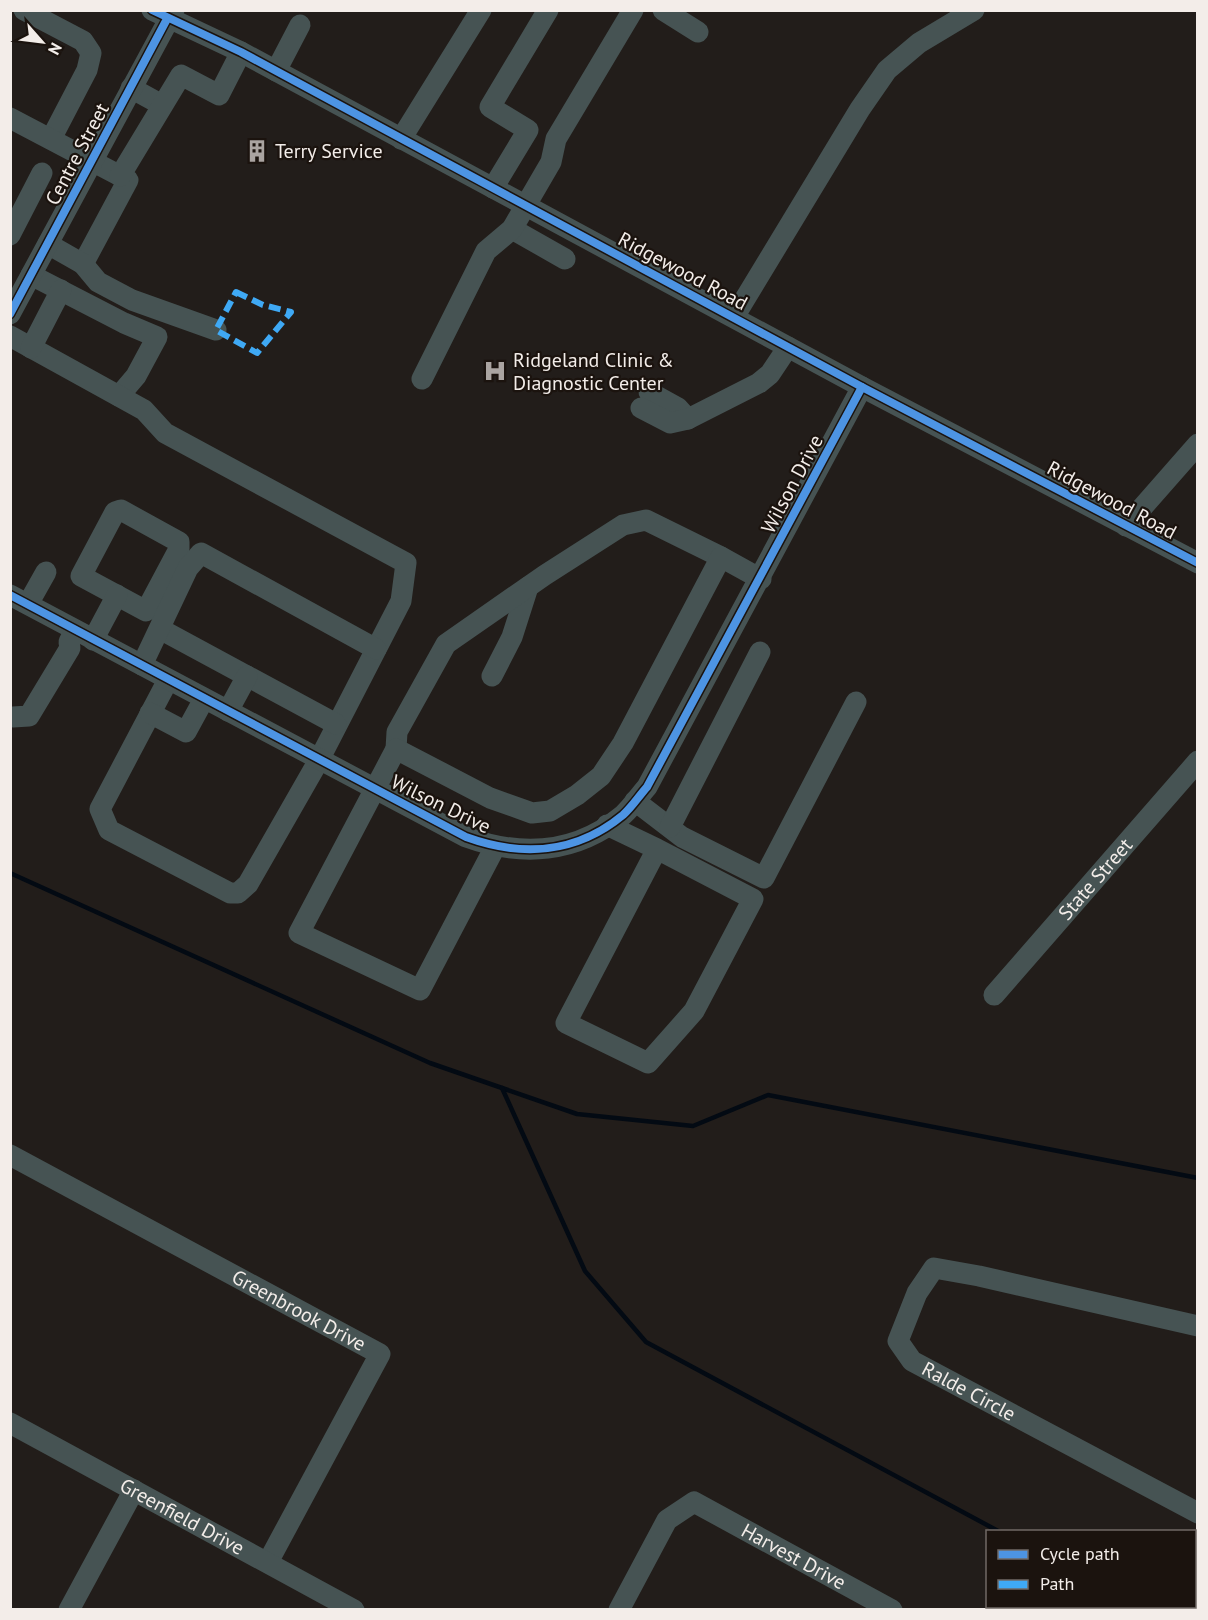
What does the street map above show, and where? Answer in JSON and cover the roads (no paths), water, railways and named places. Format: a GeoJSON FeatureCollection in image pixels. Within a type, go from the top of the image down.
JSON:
{"type":"FeatureCollection","features":[{"type":"Feature","properties":{"kind":"street"},"geometry":{"type":"LineString","coordinates":[[24,10],[82,41],[91,52],[87,70],[51,139]]}},
{"type":"Feature","properties":{"kind":"street"},"geometry":{"type":"LineString","coordinates":[[401,139],[480,10]]}},
{"type":"Feature","properties":{"kind":"street"},"geometry":{"type":"LineString","coordinates":[[493,188],[528,130],[490,107],[548,10]]}},
{"type":"Feature","properties":{"kind":"street"},"geometry":{"type":"LineString","coordinates":[[422,379],[486,251],[512,230],[551,162],[556,139],[633,10]]}},
{"type":"Feature","properties":{"kind":"street"},"geometry":{"type":"LineString","coordinates":[[663,10],[698,32]]}},
{"type":"Feature","properties":{"kind":"street"},"geometry":{"type":"LineString","coordinates":[[734,317],[860,109],[887,70],[919,43],[974,10]]}},
{"type":"Feature","properties":{"kind":"street","name":"Ridgewood Road"},"geometry":{"type":"LineString","coordinates":[[164,13],[241,52],[862,387],[1197,563]]}},
{"type":"Feature","properties":{"kind":"street","name":"Centre Street"},"geometry":{"type":"LineString","coordinates":[[10,314],[21,284],[48,244],[131,88],[164,13]]}},
{"type":"Feature","properties":{"kind":"street"},"geometry":{"type":"LineString","coordinates":[[276,71],[300,25]]}},
{"type":"Feature","properties":{"kind":"street"},"geometry":{"type":"LineString","coordinates":[[120,176],[181,75],[219,95],[241,52]]}},
{"type":"Feature","properties":{"kind":"street"},"geometry":{"type":"LineString","coordinates":[[131,88],[162,105]]}},
{"type":"Feature","properties":{"kind":"street"},"geometry":{"type":"LineString","coordinates":[[10,118],[128,180],[83,264]]}},
{"type":"Feature","properties":{"kind":"street"},"geometry":{"type":"LineString","coordinates":[[10,235],[42,173]]}},
{"type":"Feature","properties":{"kind":"street"},"geometry":{"type":"LineString","coordinates":[[512,230],[565,259]]}},
{"type":"Feature","properties":{"kind":"street"},"geometry":{"type":"LineString","coordinates":[[48,244],[83,264],[98,282],[132,300],[216,330]]}},
{"type":"Feature","properties":{"kind":"street"},"geometry":{"type":"LineString","coordinates":[[21,284],[61,290],[157,337],[136,376],[119,396]]}},
{"type":"Feature","properties":{"kind":"street"},"geometry":{"type":"LineString","coordinates":[[31,348],[61,290]]}},
{"type":"Feature","properties":{"kind":"street"},"geometry":{"type":"LineString","coordinates":[[10,336],[144,410],[165,433],[406,563],[401,601],[319,760],[248,884],[238,893],[230,892],[109,830],[100,809],[168,680]]}},
{"type":"Feature","properties":{"kind":"street"},"geometry":{"type":"LineString","coordinates":[[645,400],[670,423],[688,419],[759,383],[770,374],[788,347]]}},
{"type":"Feature","properties":{"kind":"street","name":"Wilson Drive"},"geometry":{"type":"LineString","coordinates":[[19,600],[79,637],[142,665],[466,837],[495,847],[534,850],[567,845],[624,814],[664,759],[862,387]]}},
{"type":"Feature","properties":{"kind":"street"},"geometry":{"type":"LineString","coordinates":[[1126,526],[1197,444]]}},
{"type":"Feature","properties":{"kind":"street"},"geometry":{"type":"LineString","coordinates":[[121,510],[176,538],[179,549],[146,611],[117,596],[81,576],[115,512],[121,510]]}},
{"type":"Feature","properties":{"kind":"street"},"geometry":{"type":"LineString","coordinates":[[495,847],[420,990],[299,933],[396,749],[397,732],[446,644],[623,525],[646,520],[760,579]]}},
{"type":"Feature","properties":{"kind":"street"},"geometry":{"type":"LineString","coordinates":[[142,665],[188,568],[201,553],[376,649]]}},
{"type":"Feature","properties":{"kind":"street"},"geometry":{"type":"LineString","coordinates":[[396,749],[490,798],[532,813],[550,811],[577,795],[601,776],[623,742],[721,557]]}},
{"type":"Feature","properties":{"kind":"street"},"geometry":{"type":"LineString","coordinates":[[19,600],[46,572]]}},
{"type":"Feature","properties":{"kind":"street"},"geometry":{"type":"LineString","coordinates":[[487,674],[528,587]]}},
{"type":"Feature","properties":{"kind":"street"},"geometry":{"type":"LineString","coordinates":[[12,719],[44,679],[59,642],[79,637],[117,596]]}},
{"type":"Feature","properties":{"kind":"street"},"geometry":{"type":"LineString","coordinates":[[160,629],[336,724]]}},
{"type":"Feature","properties":{"kind":"street"},"geometry":{"type":"LineString","coordinates":[[670,827],[760,652]]}},
{"type":"Feature","properties":{"kind":"street"},"geometry":{"type":"LineString","coordinates":[[228,711],[248,676]]}},
{"type":"Feature","properties":{"kind":"street"},"geometry":{"type":"LineString","coordinates":[[150,713],[186,732],[204,699]]}},
{"type":"Feature","properties":{"kind":"street"},"geometry":{"type":"LineString","coordinates":[[635,801],[682,837],[764,878],[856,702]]}},
{"type":"Feature","properties":{"kind":"street","name":"State Street"},"geometry":{"type":"LineString","coordinates":[[994,995],[1197,761]]}},
{"type":"Feature","properties":{"kind":"street"},"geometry":{"type":"LineString","coordinates":[[607,825],[657,849],[753,899],[694,1011],[648,1063],[566,1023],[657,849]]}},
{"type":"Feature","properties":{"kind":"street","name":"Greenbrook Drive"},"geometry":{"type":"LineString","coordinates":[[10,1155],[380,1354],[268,1562]]}},
{"type":"Feature","properties":{"kind":"street","name":"Ralde Circle"},"geometry":{"type":"LineString","coordinates":[[1197,1326],[979,1276],[934,1268],[917,1293],[898,1341],[912,1361],[1197,1513]]}},
{"type":"Feature","properties":{"kind":"street","name":"Greenfield Drive"},"geometry":{"type":"LineString","coordinates":[[10,1423],[354,1610]]}},
{"type":"Feature","properties":{"kind":"street"},"geometry":{"type":"LineString","coordinates":[[69,1610],[134,1490]]}},
{"type":"Feature","properties":{"kind":"street","name":"Harvest Drive"},"geometry":{"type":"LineString","coordinates":[[619,1610],[667,1520],[694,1502],[892,1610]]}},
{"type":"Feature","properties":{"kind":"waterway"},"geometry":{"type":"LineString","coordinates":[[10,873],[430,1063],[577,1114],[693,1126],[768,1095],[1198,1178]]}},
{"type":"Feature","properties":{"kind":"waterway"},"geometry":{"type":"LineString","coordinates":[[502,1088],[585,1271],[646,1342],[996,1530]]}},
{"type":"Feature","properties":{"kind":"place","name":"Terry Service"},"geometry":{"type":"Point","coordinates":[257,151]}},
{"type":"Feature","properties":{"kind":"place","name":"Ridgeland Clinic & Diagnostic Center"},"geometry":{"type":"Point","coordinates":[495,371]}}]}
